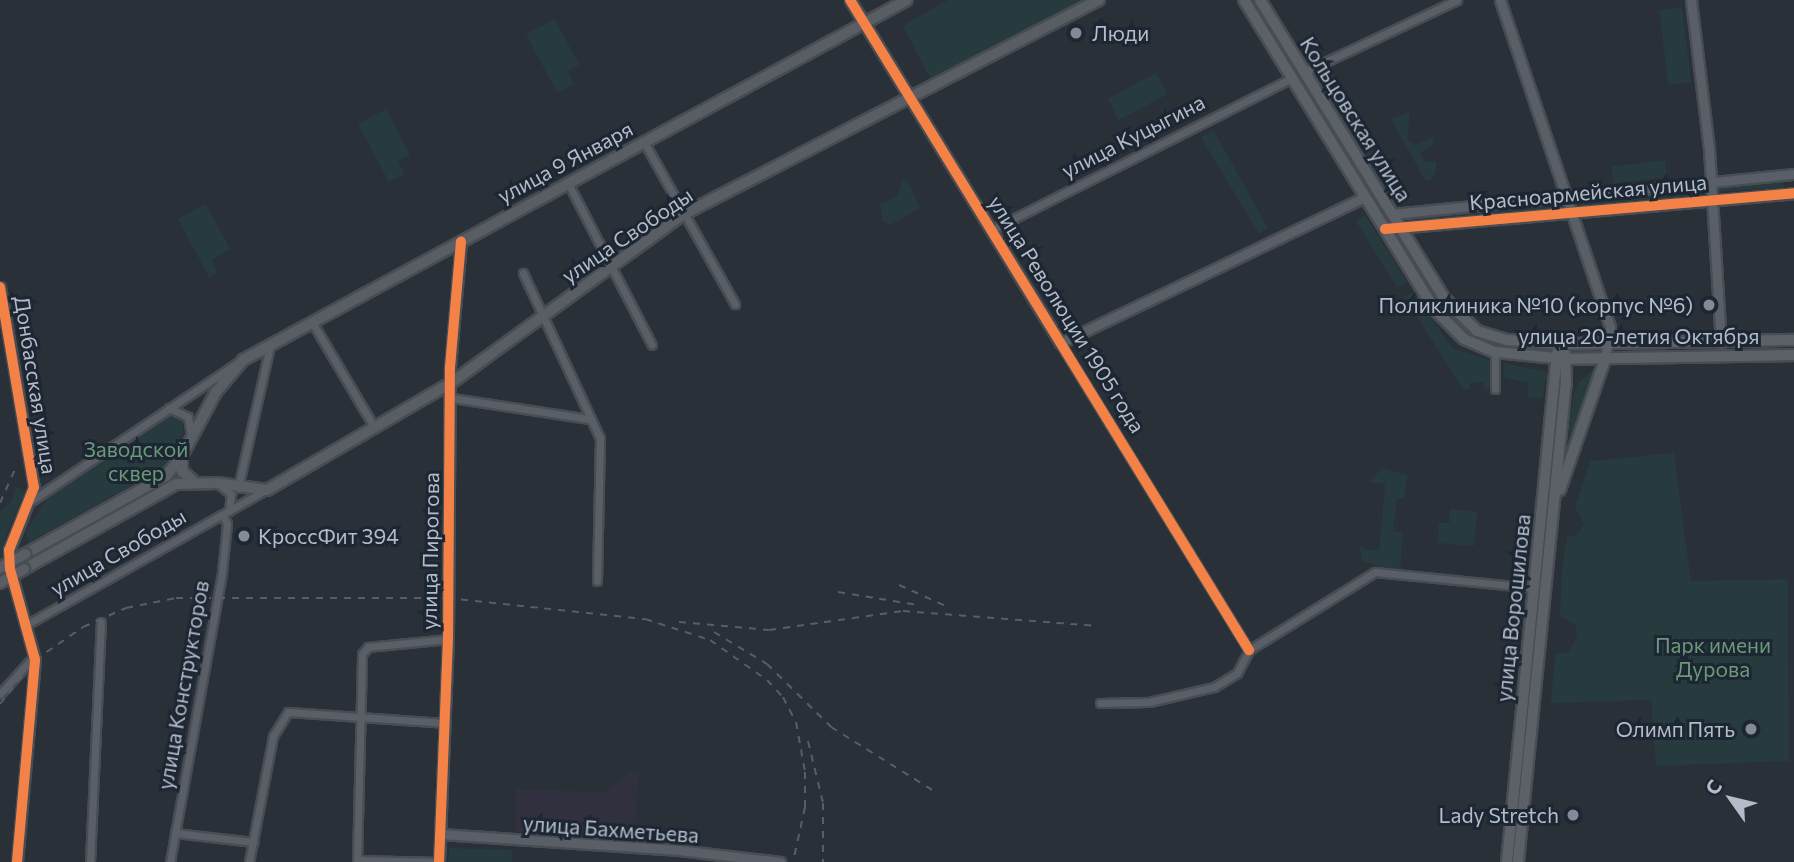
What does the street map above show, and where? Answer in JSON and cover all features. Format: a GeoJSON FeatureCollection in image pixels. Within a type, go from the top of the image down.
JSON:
{"type":"FeatureCollection","features":[{"type":"Feature","properties":{"kind":"main road","name":"улица 9 Января"},"geometry":{"type":"LineString","coordinates":[[5,569],[25,554],[160,481],[182,456],[216,391],[243,360],[907,0]]}},
{"type":"Feature","properties":{"kind":"main road","name":"улица Свободы"},"geometry":{"type":"LineString","coordinates":[[0,583],[176,484],[192,481],[217,483],[237,489],[267,490],[451,383],[684,215],[1099,0]]}},
{"type":"Feature","properties":{"kind":"main road","name":"Кольцовская улица"},"geometry":{"type":"LineString","coordinates":[[1244,0],[1434,309],[1464,339],[1489,351]]}},
{"type":"Feature","properties":{"kind":"main road","name":"Кольцовская улица"},"geometry":{"type":"LineString","coordinates":[[1260,0],[1456,313],[1478,331],[1507,340]]}},
{"type":"Feature","properties":{"kind":"main road","name":"улица 20-летия Октября"},"geometry":{"type":"LineString","coordinates":[[1507,340],[1606,344],[1794,340]]}},
{"type":"Feature","properties":{"kind":"main road"},"geometry":{"type":"LineString","coordinates":[[1554,358],[1562,344]]}},
{"type":"Feature","properties":{"kind":"main road","name":"улица Ворошилова"},"geometry":{"type":"LineString","coordinates":[[1518,862],[1566,359],[1562,344]]}},
{"type":"Feature","properties":{"kind":"main road","name":"улица 20-летия Октября"},"geometry":{"type":"LineString","coordinates":[[1489,351],[1566,359],[1794,355]]}},
{"type":"Feature","properties":{"kind":"main road","name":"улица Ворошилова"},"geometry":{"type":"LineString","coordinates":[[1507,862],[1554,358]]}},
{"type":"Feature","properties":{"kind":"main road"},"geometry":{"type":"LineString","coordinates":[[1553,509],[1605,359]]}},
{"type":"Feature","properties":{"kind":"main road"},"geometry":{"type":"LineString","coordinates":[[182,456],[182,471],[192,481]]}},
{"type":"Feature","properties":{"kind":"street","name":"улица Революции 1905 года"},"geometry":{"type":"LineString","coordinates":[[850,0],[1249,650]]}},
{"type":"Feature","properties":{"kind":"street"},"geometry":{"type":"LineString","coordinates":[[1304,72],[1457,0]]}},
{"type":"Feature","properties":{"kind":"street"},"geometry":{"type":"LineString","coordinates":[[1500,0],[1610,327],[1605,359]]}},
{"type":"Feature","properties":{"kind":"street"},"geometry":{"type":"LineString","coordinates":[[1691,0],[1713,200],[1721,343]]}},
{"type":"Feature","properties":{"kind":"street","name":"улица Куцыгина"},"geometry":{"type":"LineString","coordinates":[[993,229],[1292,78]]}},
{"type":"Feature","properties":{"kind":"street"},"geometry":{"type":"LineString","coordinates":[[644,142],[684,215],[691,219],[735,304]]}},
{"type":"Feature","properties":{"kind":"street","name":"Красноармейская улица"},"geometry":{"type":"LineString","coordinates":[[1392,214],[1794,174]]}},
{"type":"Feature","properties":{"kind":"street"},"geometry":{"type":"LineString","coordinates":[[568,183],[652,345]]}},
{"type":"Feature","properties":{"kind":"street","name":"Красноармейская улица"},"geometry":{"type":"LineString","coordinates":[[1385,229],[1794,193]]}},
{"type":"Feature","properties":{"kind":"street"},"geometry":{"type":"LineString","coordinates":[[1060,343],[1365,197]]}},
{"type":"Feature","properties":{"kind":"street","name":"улица Пирогова"},"geometry":{"type":"LineString","coordinates":[[439,862],[448,639],[451,383],[461,241]]}},
{"type":"Feature","properties":{"kind":"street"},"geometry":{"type":"LineString","coordinates":[[523,273],[600,438],[597,581]]}},
{"type":"Feature","properties":{"kind":"street","name":"Донбасская улица"},"geometry":{"type":"LineString","coordinates":[[0,287],[33,487],[31,500],[9,550],[5,569]]}},
{"type":"Feature","properties":{"kind":"street"},"geometry":{"type":"LineString","coordinates":[[312,321],[374,427]]}},
{"type":"Feature","properties":{"kind":"street"},"geometry":{"type":"LineString","coordinates":[[237,489],[270,345]]}},
{"type":"Feature","properties":{"kind":"street"},"geometry":{"type":"LineString","coordinates":[[1489,351],[1495,389]]}},
{"type":"Feature","properties":{"kind":"street","name":"улица 9 Января"},"geometry":{"type":"LineString","coordinates":[[31,500],[243,360]]}},
{"type":"Feature","properties":{"kind":"street"},"geometry":{"type":"LineString","coordinates":[[452,398],[589,419]]}},
{"type":"Feature","properties":{"kind":"street"},"geometry":{"type":"LineString","coordinates":[[169,408],[188,417],[191,438]]}},
{"type":"Feature","properties":{"kind":"street"},"geometry":{"type":"LineString","coordinates":[[217,483],[231,494],[225,513]]}},
{"type":"Feature","properties":{"kind":"street","name":"улица Свободы"},"geometry":{"type":"LineString","coordinates":[[26,625],[267,490]]}},
{"type":"Feature","properties":{"kind":"street","name":"улица Конструкторов"},"geometry":{"type":"LineString","coordinates":[[170,862],[222,572],[227,524],[225,513]]}},
{"type":"Feature","properties":{"kind":"street"},"geometry":{"type":"LineString","coordinates":[[5,569],[35,655],[17,862]]}},
{"type":"Feature","properties":{"kind":"street"},"geometry":{"type":"LineString","coordinates":[[1100,703],[1149,702],[1214,687],[1237,673],[1249,650],[1375,572],[1534,588]]}},
{"type":"Feature","properties":{"kind":"street"},"geometry":{"type":"LineString","coordinates":[[90,862],[101,622]]}},
{"type":"Feature","properties":{"kind":"street"},"geometry":{"type":"LineString","coordinates":[[439,862],[357,861],[360,661],[368,647],[448,639]]}},
{"type":"Feature","properties":{"kind":"street"},"geometry":{"type":"LineString","coordinates":[[0,694],[35,655]]}},
{"type":"Feature","properties":{"kind":"street"},"geometry":{"type":"LineString","coordinates":[[249,862],[279,722],[288,712],[444,723]]}},
{"type":"Feature","properties":{"kind":"street"},"geometry":{"type":"LineString","coordinates":[[176,833],[253,842]]}},
{"type":"Feature","properties":{"kind":"street","name":"улица Бахметьева"},"geometry":{"type":"LineString","coordinates":[[440,834],[679,850],[780,862]]}},
{"type":"Feature","properties":{"kind":"shaded area"},"geometry":{"type":"Polygon","coordinates":[[[631,772],[638,774],[635,831],[516,832],[516,789],[604,792],[631,772]]]}},
{"type":"Feature","properties":{"kind":"green space"},"geometry":{"type":"Polygon","coordinates":[[[948,0],[1087,0],[930,78],[903,26],[948,0]]]}},
{"type":"Feature","properties":{"kind":"green space"},"geometry":{"type":"Polygon","coordinates":[[[1682,7],[1691,82],[1668,85],[1659,10],[1682,7]]]}},
{"type":"Feature","properties":{"kind":"green space"},"geometry":{"type":"Polygon","coordinates":[[[555,19],[579,65],[567,71],[574,84],[557,93],[526,34],[555,19]]]}},
{"type":"Feature","properties":{"kind":"green space"},"geometry":{"type":"Polygon","coordinates":[[[1327,64],[1411,199],[1396,208],[1312,74],[1327,64]]]}},
{"type":"Feature","properties":{"kind":"green space"},"geometry":{"type":"Polygon","coordinates":[[[1156,73],[1167,94],[1119,120],[1107,99],[1156,73]]]}},
{"type":"Feature","properties":{"kind":"green space"},"geometry":{"type":"Polygon","coordinates":[[[386,109],[410,155],[398,161],[405,174],[389,182],[358,124],[386,109]]]}},
{"type":"Feature","properties":{"kind":"green space"},"geometry":{"type":"Polygon","coordinates":[[[1410,112],[1407,140],[1415,145],[1433,137],[1434,144],[1420,153],[1426,162],[1436,161],[1436,172],[1430,180],[1425,180],[1391,119],[1410,112]]]}},
{"type":"Feature","properties":{"kind":"green space"},"geometry":{"type":"Polygon","coordinates":[[[1214,131],[1268,228],[1259,234],[1201,137],[1214,131]]]}},
{"type":"Feature","properties":{"kind":"green space"},"geometry":{"type":"Polygon","coordinates":[[[1665,160],[1667,177],[1613,183],[1611,167],[1665,160]]]}},
{"type":"Feature","properties":{"kind":"green space"},"geometry":{"type":"Polygon","coordinates":[[[1783,177],[1784,188],[1716,192],[1715,186],[1783,177]]]}},
{"type":"Feature","properties":{"kind":"green space"},"geometry":{"type":"Polygon","coordinates":[[[902,180],[908,181],[920,208],[890,225],[883,221],[880,205],[898,195],[902,180]]]}},
{"type":"Feature","properties":{"kind":"green space"},"geometry":{"type":"Polygon","coordinates":[[[1701,187],[1702,195],[1578,210],[1577,202],[1701,187]]]}},
{"type":"Feature","properties":{"kind":"green space"},"geometry":{"type":"Polygon","coordinates":[[[1559,200],[1562,210],[1408,223],[1405,216],[1559,200]]]}},
{"type":"Feature","properties":{"kind":"green space"},"geometry":{"type":"Polygon","coordinates":[[[206,204],[230,249],[212,260],[218,273],[209,277],[178,219],[206,204]]]}},
{"type":"Feature","properties":{"kind":"green space"},"geometry":{"type":"Polygon","coordinates":[[[1365,215],[1407,282],[1398,288],[1356,221],[1365,215]]]}},
{"type":"Feature","properties":{"kind":"green space"},"geometry":{"type":"Polygon","coordinates":[[[1413,292],[1452,348],[1491,361],[1490,389],[1484,389],[1483,382],[1470,383],[1470,389],[1464,390],[1404,297],[1413,292]]]}},
{"type":"Feature","properties":{"kind":"green space"},"geometry":{"type":"Polygon","coordinates":[[[1504,363],[1547,372],[1551,382],[1545,382],[1543,398],[1527,397],[1528,383],[1503,377],[1504,363]]]}},
{"type":"Feature","properties":{"kind":"green space"},"geometry":{"type":"Polygon","coordinates":[[[1593,370],[1594,375],[1565,461],[1573,397],[1578,383],[1593,370]]]}},
{"type":"Feature","properties":{"kind":"green space","name":"Заводской сквер"},"geometry":{"type":"Polygon","coordinates":[[[171,414],[183,421],[183,434],[163,468],[29,542],[25,533],[53,489],[171,414]]]}},
{"type":"Feature","properties":{"kind":"green space","name":"Парк имени Дурова"},"geometry":{"type":"Polygon","coordinates":[[[1674,453],[1691,581],[1788,579],[1789,761],[1656,766],[1651,700],[1551,703],[1555,654],[1568,652],[1578,636],[1575,625],[1560,616],[1562,569],[1567,537],[1577,535],[1584,524],[1575,508],[1590,461],[1674,453]]]}},
{"type":"Feature","properties":{"kind":"green space"},"geometry":{"type":"Polygon","coordinates":[[[1382,468],[1407,475],[1405,498],[1397,498],[1393,531],[1403,532],[1400,574],[1362,560],[1359,544],[1363,549],[1379,551],[1385,484],[1369,482],[1382,468]]]}},
{"type":"Feature","properties":{"kind":"green space"},"geometry":{"type":"Polygon","coordinates":[[[16,486],[25,491],[6,535],[5,559],[0,562],[0,512],[12,500],[16,486]]]}},
{"type":"Feature","properties":{"kind":"green space"},"geometry":{"type":"Polygon","coordinates":[[[1450,509],[1477,512],[1474,546],[1437,543],[1439,523],[1449,523],[1450,509]]]}},
{"type":"Feature","properties":{"kind":"green space"},"geometry":{"type":"Polygon","coordinates":[[[449,848],[512,850],[512,862],[448,862],[449,848]]]}},
{"type":"Feature","properties":{"kind":"railway"},"geometry":{"type":"LineString","coordinates":[[0,503],[15,469]]}},
{"type":"Feature","properties":{"kind":"railway"},"geometry":{"type":"LineString","coordinates":[[899,585],[946,606]]}},
{"type":"Feature","properties":{"kind":"railway"},"geometry":{"type":"LineString","coordinates":[[838,592],[918,605]]}},
{"type":"Feature","properties":{"kind":"railway"},"geometry":{"type":"LineString","coordinates":[[0,704],[35,660],[83,627],[126,608],[176,598],[447,598],[645,619],[710,640],[767,680],[783,697],[796,722],[805,772],[805,807],[793,862]]}},
{"type":"Feature","properties":{"kind":"railway"},"geometry":{"type":"LineString","coordinates":[[679,622],[769,630],[903,611],[1097,626]]}},
{"type":"Feature","properties":{"kind":"railway"},"geometry":{"type":"LineString","coordinates":[[714,632],[767,664],[831,727],[934,791]]}},
{"type":"Feature","properties":{"kind":"railway"},"geometry":{"type":"LineString","coordinates":[[808,741],[823,803],[823,862]]}},
{"type":"Feature","properties":{"kind":"cycle path"},"geometry":{"type":"LineString","coordinates":[[850,0],[1249,650]]}},
{"type":"Feature","properties":{"kind":"cycle path"},"geometry":{"type":"LineString","coordinates":[[1385,229],[1794,193]]}},
{"type":"Feature","properties":{"kind":"cycle path"},"geometry":{"type":"LineString","coordinates":[[439,862],[448,639],[450,367],[461,241]]}},
{"type":"Feature","properties":{"kind":"cycle path"},"geometry":{"type":"LineString","coordinates":[[0,287],[34,487],[9,550],[10,569],[35,660],[17,862]]}},
{"type":"Feature","properties":{"kind":"place","name":"Люди"},"geometry":{"type":"Point","coordinates":[1076,33]}},
{"type":"Feature","properties":{"kind":"place","name":"Поликлиника №10 (корпус №6)"},"geometry":{"type":"Point","coordinates":[1709,305]}},
{"type":"Feature","properties":{"kind":"place","name":"КроссФит 394"},"geometry":{"type":"Point","coordinates":[244,536]}},
{"type":"Feature","properties":{"kind":"place","name":"Олимп Пять"},"geometry":{"type":"Point","coordinates":[1751,729]}},
{"type":"Feature","properties":{"kind":"place","name":"Lady Stretch"},"geometry":{"type":"Point","coordinates":[1573,815]}}]}
